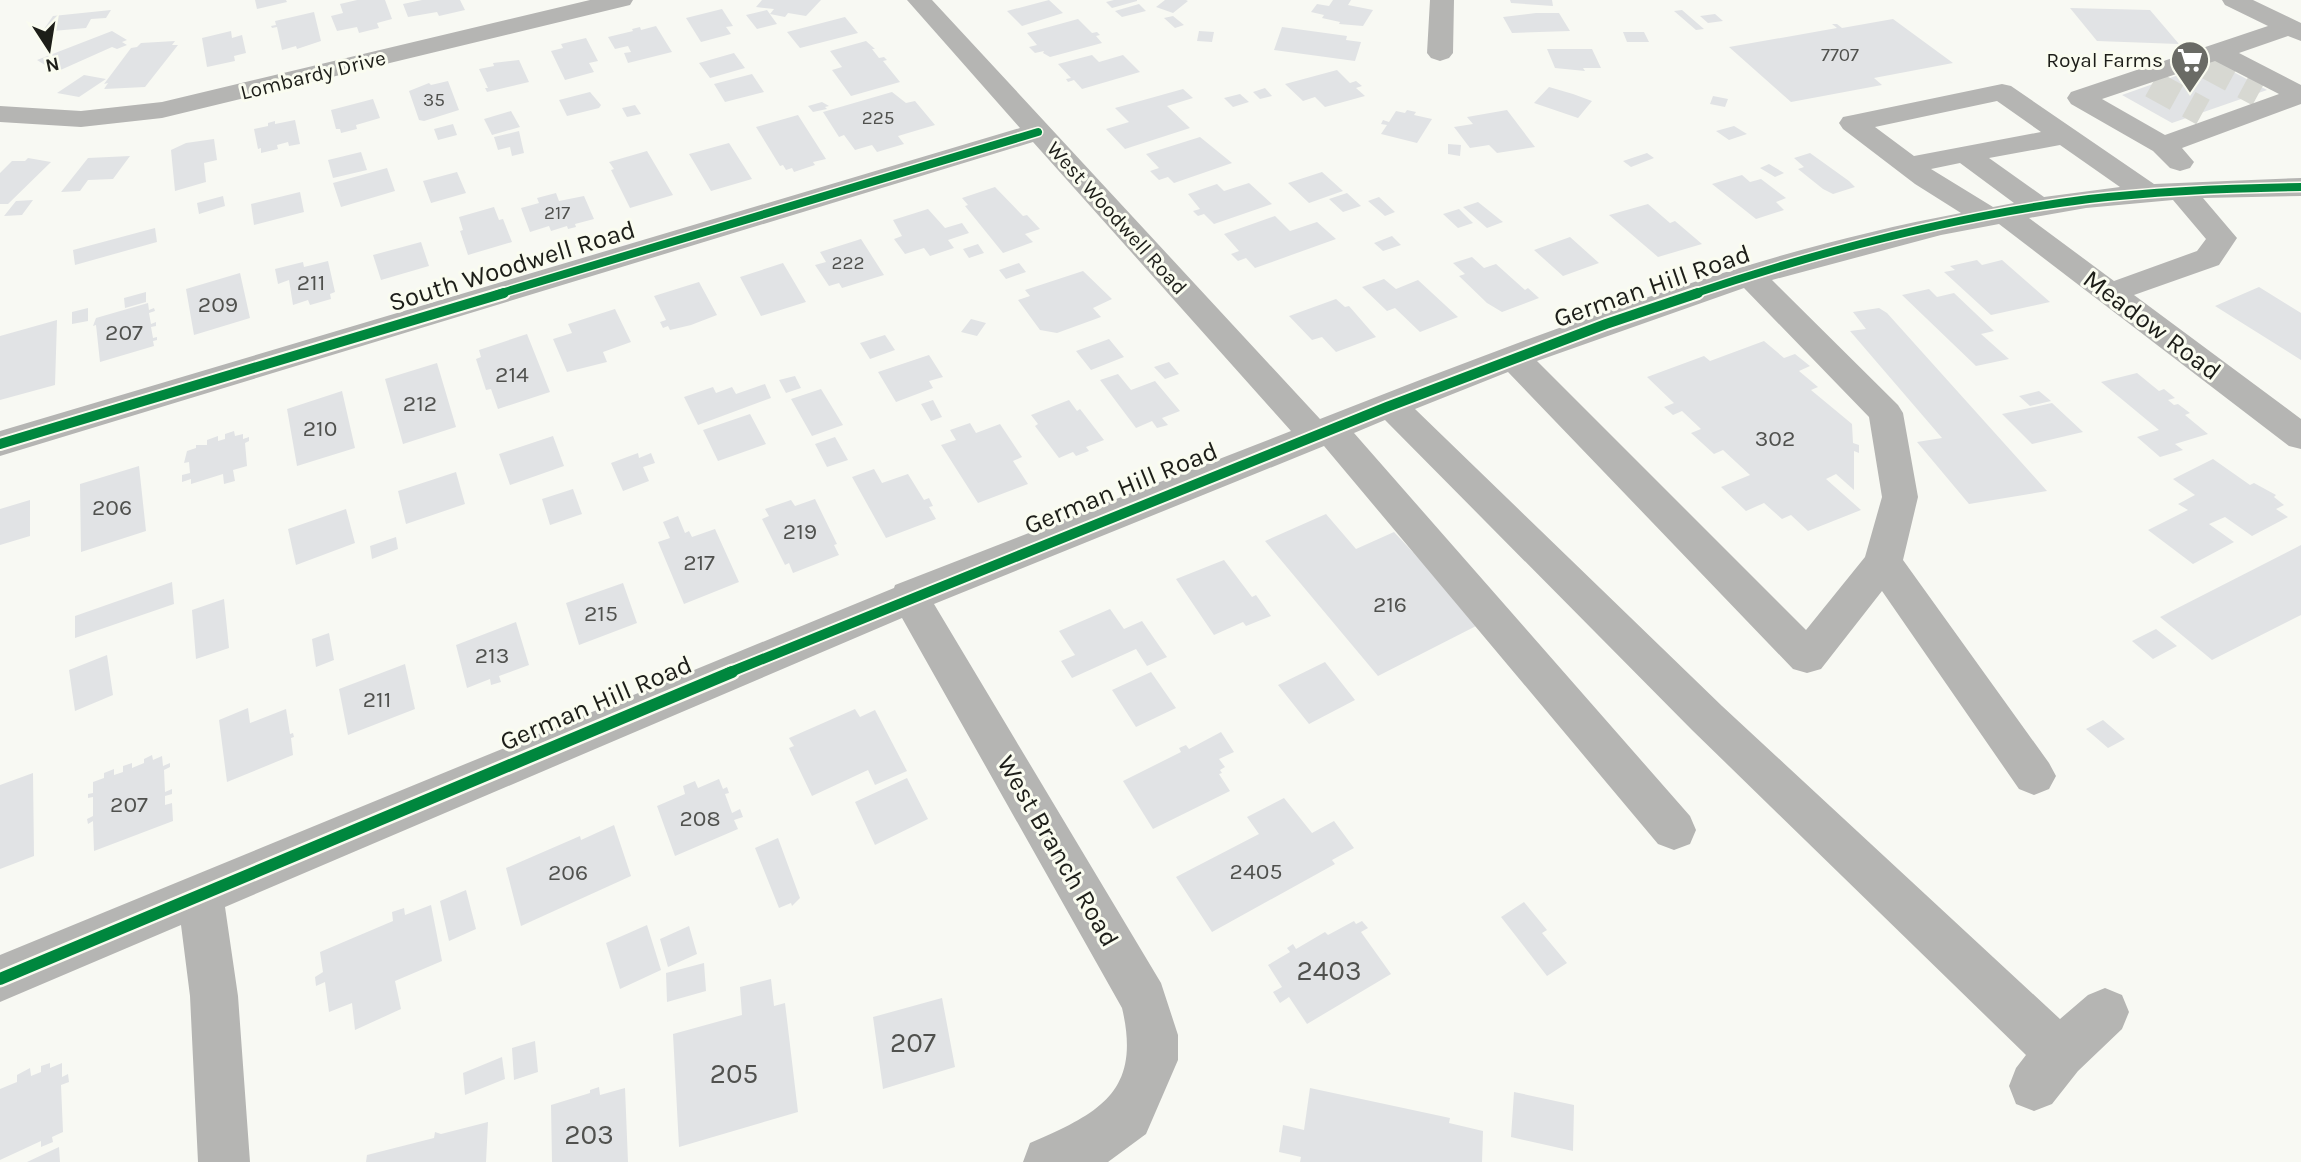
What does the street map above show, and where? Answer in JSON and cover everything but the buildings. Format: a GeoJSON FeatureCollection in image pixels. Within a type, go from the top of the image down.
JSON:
{"type":"FeatureCollection","features":[{"type":"Feature","properties":{"kind":"street","name":"Lombardy Drive"},"geometry":{"type":"LineString","coordinates":[[0,114],[46,119],[81,119],[165,109],[621,0]]}},
{"type":"Feature","properties":{"kind":"street","name":"West Woodwell Road"},"geometry":{"type":"LineString","coordinates":[[919,0],[1038,132],[1323,433],[1674,830]]}},
{"type":"Feature","properties":{"kind":"street"},"geometry":{"type":"LineString","coordinates":[[1440,53],[1442,0]]}},
{"type":"Feature","properties":{"kind":"street"},"geometry":{"type":"LineString","coordinates":[[2234,0],[2295,30]]}},
{"type":"Feature","properties":{"kind":"street"},"geometry":{"type":"LineString","coordinates":[[2179,192],[2163,145],[2080,98],[2135,85],[2295,30]]}},
{"type":"Feature","properties":{"kind":"street"},"geometry":{"type":"LineString","coordinates":[[2196,63],[2273,99]]}},
{"type":"Feature","properties":{"kind":"street"},"geometry":{"type":"LineString","coordinates":[[2009,212],[1909,166],[1853,123],[2002,92],[2065,136],[2179,192],[2222,238],[2208,258],[2110,293]]}},
{"type":"Feature","properties":{"kind":"street"},"geometry":{"type":"LineString","coordinates":[[2163,145],[2201,122],[2273,99]]}},
{"type":"Feature","properties":{"kind":"street","name":"South Woodwell Road"},"geometry":{"type":"LineString","coordinates":[[0,444],[1038,132]]}},
{"type":"Feature","properties":{"kind":"street"},"geometry":{"type":"LineString","coordinates":[[1909,166],[2065,136]]}},
{"type":"Feature","properties":{"kind":"street"},"geometry":{"type":"LineString","coordinates":[[1965,154],[2009,212]]}},
{"type":"Feature","properties":{"kind":"street","name":"German Hill Road"},"geometry":{"type":"LineString","coordinates":[[0,979],[909,596],[1514,358],[1750,276],[1881,239],[2009,212],[2179,192],[2301,187]]}},
{"type":"Feature","properties":{"kind":"street","name":"Meadow Road"},"geometry":{"type":"LineString","coordinates":[[2009,212],[2110,293],[2301,437]]}},
{"type":"Feature","properties":{"kind":"street"},"geometry":{"type":"LineString","coordinates":[[1514,358],[1807,657],[1883,562],[1900,497],[1886,413],[1750,276]]}},
{"type":"Feature","properties":{"kind":"street"},"geometry":{"type":"LineString","coordinates":[[1391,406],[1707,718],[2047,1070],[2105,1012]]}},
{"type":"Feature","properties":{"kind":"street"},"geometry":{"type":"LineString","coordinates":[[1883,562],[2034,776]]}},
{"type":"Feature","properties":{"kind":"street","name":"West Branch Road"},"geometry":{"type":"LineString","coordinates":[[909,596],[1144,1000],[1153,1035],[1153,1060],[1128,1116],[1093,1142],[1049,1162]]}},
{"type":"Feature","properties":{"kind":"street"},"geometry":{"type":"LineString","coordinates":[[200,895],[214,996],[224,1162]]}},
{"type":"Feature","properties":{"kind":"tunnel"},"geometry":{"type":"LineString","coordinates":[[2207,65],[2259,93]]}},
{"type":"Feature","properties":{"kind":"tunnel"},"geometry":{"type":"LineString","coordinates":[[2152,84],[2203,112]]}},
{"type":"Feature","properties":{"kind":"cycle path"},"geometry":{"type":"LineString","coordinates":[[0,444],[1038,132]]}},
{"type":"Feature","properties":{"kind":"cycle path"},"geometry":{"type":"LineString","coordinates":[[0,979],[1023,552],[1496,364],[1716,286],[1828,253],[1941,226],[2056,204],[2147,193],[2301,187]]}},
{"type":"Feature","properties":{"kind":"place","name":"Royal Farms"},"geometry":{"type":"Point","coordinates":[2190,94]}}]}
